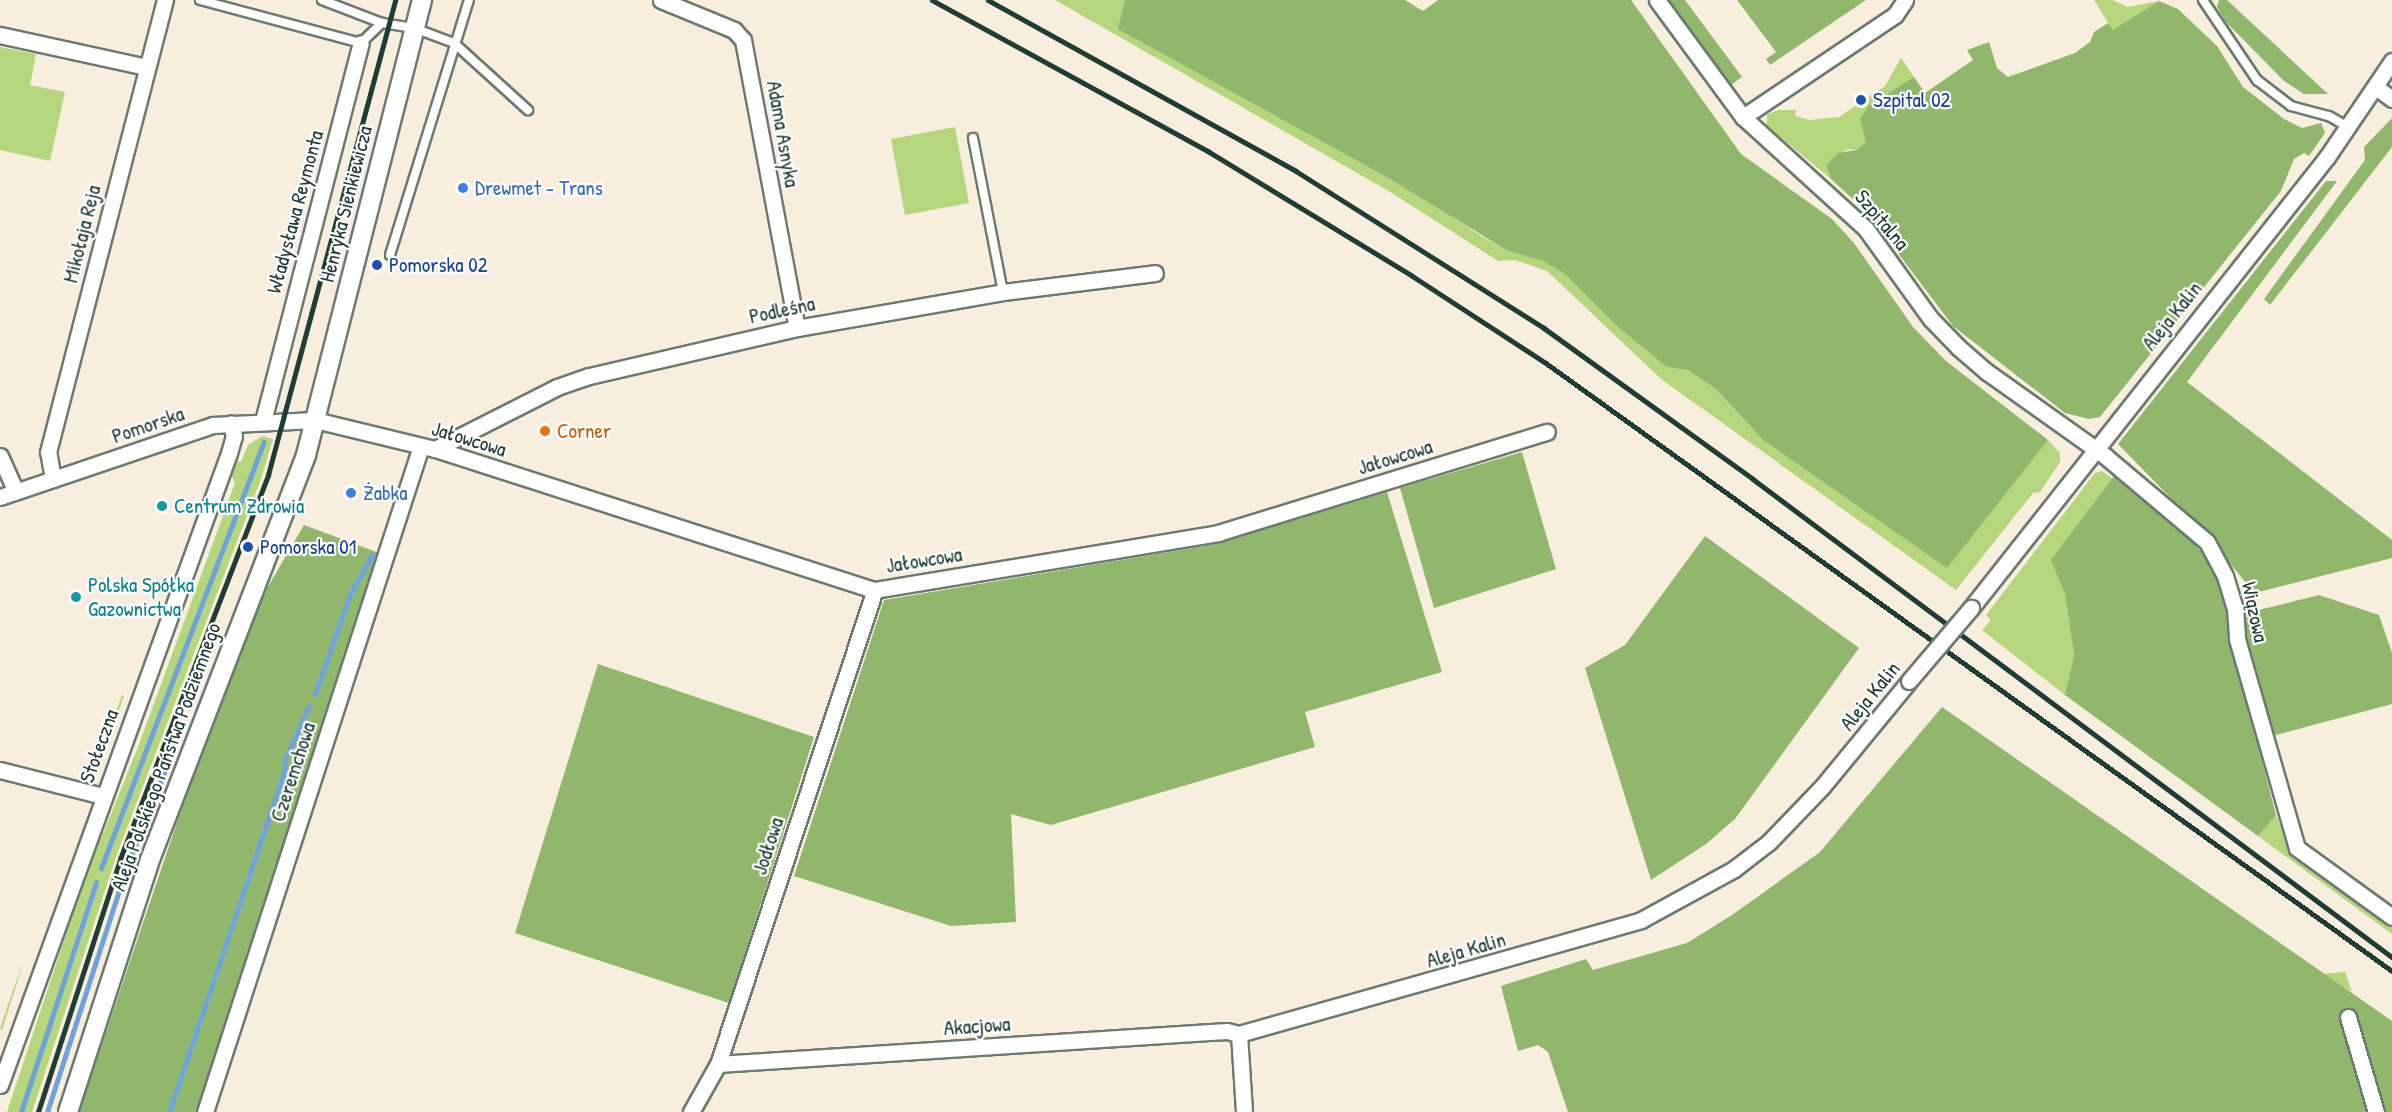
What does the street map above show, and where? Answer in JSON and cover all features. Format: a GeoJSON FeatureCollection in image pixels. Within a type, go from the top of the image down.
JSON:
{"type":"FeatureCollection","features":[{"type":"Feature","properties":{"kind":"street","name":"Mikołaja Reja"},"geometry":{"type":"LineString","coordinates":[[53,479],[48,452],[165,0]]}},
{"type":"Feature","properties":{"kind":"street","name":"Henryka Sienkiewicza"},"geometry":{"type":"LineString","coordinates":[[315,420],[422,0]]}},
{"type":"Feature","properties":{"kind":"street","name":"Adama Asnyka"},"geometry":{"type":"LineString","coordinates":[[661,0],[734,30],[743,40],[797,328]]}},
{"type":"Feature","properties":{"kind":"street","name":"Szpitalna"},"geometry":{"type":"LineString","coordinates":[[1657,0],[1743,117],[1860,222],[1931,319],[1958,347],[2092,450]]}},
{"type":"Feature","properties":{"kind":"street"},"geometry":{"type":"LineString","coordinates":[[1743,117],[1898,10]]}},
{"type":"Feature","properties":{"kind":"street"},"geometry":{"type":"LineString","coordinates":[[0,35],[147,67]]}},
{"type":"Feature","properties":{"kind":"street","name":"Władysława Reymonta"},"geometry":{"type":"LineString","coordinates":[[263,421],[361,43]]}},
{"type":"Feature","properties":{"kind":"street","name":"Aleja Kalin"},"geometry":{"type":"LineString","coordinates":[[1239,1034],[1641,920],[1734,869],[1769,842],[1822,787],[1971,608],[2092,450],[2349,128],[2377,88],[2392,61]]}},
{"type":"Feature","properties":{"kind":"street"},"geometry":{"type":"LineString","coordinates":[[2377,88],[2392,99]]}},
{"type":"Feature","properties":{"kind":"street","name":"Podleśna"},"geometry":{"type":"LineString","coordinates":[[428,448],[574,381],[797,328],[1003,292],[1155,273]]}},
{"type":"Feature","properties":{"kind":"street","name":"Pomorska"},"geometry":{"type":"LineString","coordinates":[[0,497],[197,430],[231,423],[315,420]]}},
{"type":"Feature","properties":{"kind":"street","name":"Jałowcowa"},"geometry":{"type":"LineString","coordinates":[[315,420],[428,448],[875,590],[1218,533],[1547,432]]}},
{"type":"Feature","properties":{"kind":"street","name":"Aleja Polskiego Państwa Podziemnego"},"geometry":{"type":"LineString","coordinates":[[68,1112],[151,857],[237,627],[295,488],[315,420]]}},
{"type":"Feature","properties":{"kind":"street","name":"Stołeczna"},"geometry":{"type":"LineString","coordinates":[[0,1085],[229,453],[234,436],[231,423]]}},
{"type":"Feature","properties":{"kind":"street","name":"Czeremchowa"},"geometry":{"type":"LineString","coordinates":[[205,1112],[428,448]]}},
{"type":"Feature","properties":{"kind":"street","name":"Wiązowa"},"geometry":{"type":"LineString","coordinates":[[2092,450],[2112,462],[2206,542],[2225,576],[2235,608],[2237,639],[2293,836],[2302,854],[2392,916]]}},
{"type":"Feature","properties":{"kind":"street"},"geometry":{"type":"LineString","coordinates":[[0,456],[16,492]]}},
{"type":"Feature","properties":{"kind":"street","name":"Jodłowa"},"geometry":{"type":"LineString","coordinates":[[692,1112],[718,1064],[875,590]]}},
{"type":"Feature","properties":{"kind":"street"},"geometry":{"type":"LineString","coordinates":[[0,770],[103,796]]}},
{"type":"Feature","properties":{"kind":"street"},"geometry":{"type":"LineString","coordinates":[[2348,1017],[2376,1112]]}},
{"type":"Feature","properties":{"kind":"street","name":"Akacjowa"},"geometry":{"type":"LineString","coordinates":[[718,1064],[1227,1031],[1239,1034]]}},
{"type":"Feature","properties":{"kind":"street"},"geometry":{"type":"LineString","coordinates":[[1239,1034],[1244,1112]]}},
{"type":"Feature","properties":{"kind":"lane"},"geometry":{"type":"LineString","coordinates":[[200,0],[361,43],[382,23]]}},
{"type":"Feature","properties":{"kind":"lane"},"geometry":{"type":"LineString","coordinates":[[322,0],[382,23],[414,28],[454,43],[528,110]]}},
{"type":"Feature","properties":{"kind":"lane"},"geometry":{"type":"LineString","coordinates":[[390,255],[469,0]]}},
{"type":"Feature","properties":{"kind":"lane"},"geometry":{"type":"LineString","coordinates":[[2204,0],[2257,80],[2291,106],[2329,116],[2349,128]]}},
{"type":"Feature","properties":{"kind":"lane"},"geometry":{"type":"LineString","coordinates":[[973,138],[1003,292]]}},
{"type":"Feature","properties":{"kind":"green space"},"geometry":{"type":"Polygon","coordinates":[[[1055,0],[1125,0],[1478,234],[1508,251],[1542,259],[1565,274],[1620,329],[1667,367],[1688,370],[1717,390],[1763,440],[1947,567],[2048,440],[2060,453],[2060,462],[2040,492],[2033,493],[1956,590],[1661,379],[1547,271],[1515,260],[1498,261],[1392,193],[1055,0]]]}},
{"type":"Feature","properties":{"kind":"green space"},"geometry":{"type":"Polygon","coordinates":[[[1125,0],[1405,0],[1423,11],[1438,0],[1631,0],[1741,154],[1832,219],[1854,243],[1913,327],[1946,361],[2048,440],[1947,568],[1763,440],[1717,390],[1688,370],[1667,367],[1620,329],[1565,274],[1542,260],[1508,251],[1387,177],[1118,29],[1125,0]]]}},
{"type":"Feature","properties":{"kind":"green space"},"geometry":{"type":"Polygon","coordinates":[[[1667,0],[1685,0],[1742,77],[1731,85],[1667,0]]]}},
{"type":"Feature","properties":{"kind":"green space"},"geometry":{"type":"Polygon","coordinates":[[[1737,0],[1866,0],[1770,65],[1766,59],[1776,52],[1737,0]]]}},
{"type":"Feature","properties":{"kind":"green space"},"geometry":{"type":"Polygon","coordinates":[[[2094,0],[2112,0],[2128,7],[2159,1],[2113,31],[2094,0]]]}},
{"type":"Feature","properties":{"kind":"green space"},"geometry":{"type":"Polygon","coordinates":[[[2219,0],[2227,0],[2328,94],[2304,94],[2284,81],[2225,21],[2217,7],[2219,0]]]}},
{"type":"Feature","properties":{"kind":"green space"},"geometry":{"type":"Polygon","coordinates":[[[2159,1],[2178,9],[2217,46],[2243,87],[2284,119],[2302,128],[2321,123],[2325,133],[2309,156],[2304,153],[2294,159],[2281,191],[2100,417],[2089,419],[2065,413],[1953,326],[1867,212],[1831,179],[1826,165],[1838,153],[1857,150],[1866,142],[1860,119],[1869,105],[1914,77],[1925,93],[1973,60],[1967,50],[1989,42],[1997,68],[2008,77],[2075,53],[2090,42],[2094,32],[2108,23],[2113,30],[2159,1]]]}},
{"type":"Feature","properties":{"kind":"green space"},"geometry":{"type":"Polygon","coordinates":[[[0,47],[36,54],[30,85],[65,92],[50,161],[0,150],[0,47]]]}},
{"type":"Feature","properties":{"kind":"green space"},"geometry":{"type":"Polygon","coordinates":[[[1901,58],[1914,77],[1869,105],[1866,142],[1857,150],[1848,149],[1826,165],[1831,179],[1767,126],[1767,115],[1778,110],[1796,110],[1795,116],[1810,120],[1839,117],[1885,86],[1901,58]]]}},
{"type":"Feature","properties":{"kind":"green space"},"geometry":{"type":"Polygon","coordinates":[[[2392,118],[2392,147],[2270,305],[2264,299],[2365,160],[2364,147],[2392,118]]]}},
{"type":"Feature","properties":{"kind":"green space"},"geometry":{"type":"Polygon","coordinates":[[[955,127],[969,203],[905,215],[891,139],[955,127]]]}},
{"type":"Feature","properties":{"kind":"green space"},"geometry":{"type":"Polygon","coordinates":[[[2326,181],[2337,181],[2187,382],[2392,540],[2392,558],[2254,593],[2208,536],[2118,444],[2326,181]]]}},
{"type":"Feature","properties":{"kind":"green space"},"geometry":{"type":"Polygon","coordinates":[[[262,436],[273,439],[261,479],[117,854],[32,1112],[7,1112],[83,883],[138,747],[235,483],[230,473],[235,461],[241,462],[248,445],[262,436]]]}},
{"type":"Feature","properties":{"kind":"green space"},"geometry":{"type":"Polygon","coordinates":[[[1522,452],[1556,569],[1434,608],[1400,488],[1522,452]]]}},
{"type":"Feature","properties":{"kind":"green space"},"geometry":{"type":"Polygon","coordinates":[[[2102,471],[2112,478],[2052,560],[2065,594],[2074,655],[2065,695],[1982,630],[1991,620],[1986,615],[2095,473],[2102,471]]]}},
{"type":"Feature","properties":{"kind":"green space"},"geometry":{"type":"Polygon","coordinates":[[[2116,473],[2191,540],[2210,562],[2222,588],[2233,648],[2276,815],[2258,836],[2065,695],[2074,655],[2065,594],[2051,560],[2116,473]]]}},
{"type":"Feature","properties":{"kind":"green space"},"geometry":{"type":"Polygon","coordinates":[[[1387,492],[1442,672],[1305,712],[1315,747],[1051,825],[1011,814],[1016,922],[951,926],[794,876],[884,600],[1216,544],[1387,492]]]}},
{"type":"Feature","properties":{"kind":"green space"},"geometry":{"type":"Polygon","coordinates":[[[304,525],[379,553],[198,1112],[79,1112],[211,722],[252,614],[304,525]]]}},
{"type":"Feature","properties":{"kind":"green space"},"geometry":{"type":"Polygon","coordinates":[[[1705,536],[1859,648],[1735,819],[1706,844],[1651,880],[1585,668],[1625,645],[1705,536]]]}},
{"type":"Feature","properties":{"kind":"green space"},"geometry":{"type":"Polygon","coordinates":[[[2319,595],[2379,615],[2392,653],[2392,704],[2272,736],[2244,632],[2247,613],[2319,595]]]}},
{"type":"Feature","properties":{"kind":"green space"},"geometry":{"type":"Polygon","coordinates":[[[598,664],[814,737],[729,1003],[515,933],[598,664]]]}},
{"type":"Feature","properties":{"kind":"green space"},"geometry":{"type":"Polygon","coordinates":[[[122,695],[124,696],[98,770],[93,777],[122,695]]]}},
{"type":"Feature","properties":{"kind":"green space"},"geometry":{"type":"Polygon","coordinates":[[[1942,707],[2392,1021],[2392,1112],[1568,1112],[1548,1052],[1538,1045],[1518,1051],[1501,986],[1586,959],[1593,970],[1687,943],[1732,915],[1820,852],[1942,707]]]}},
{"type":"Feature","properties":{"kind":"green space"},"geometry":{"type":"Polygon","coordinates":[[[2276,815],[2287,842],[2299,858],[2392,923],[2392,934],[2258,836],[2276,815]]]}},
{"type":"Feature","properties":{"kind":"green space"},"geometry":{"type":"Polygon","coordinates":[[[24,961],[2,1030],[0,1029],[24,961]]]}},
{"type":"Feature","properties":{"kind":"green space"},"geometry":{"type":"Polygon","coordinates":[[[2345,972],[2352,992],[2320,974],[2345,972]]]}},
{"type":"Feature","properties":{"kind":"waterway"},"geometry":{"type":"LineString","coordinates":[[101,868],[264,442]]}},
{"type":"Feature","properties":{"kind":"waterway"},"geometry":{"type":"LineString","coordinates":[[315,694],[350,594],[372,555]]}},
{"type":"Feature","properties":{"kind":"waterway"},"geometry":{"type":"LineString","coordinates":[[169,1112],[284,773],[285,759],[309,706]]}},
{"type":"Feature","properties":{"kind":"waterway"},"geometry":{"type":"LineString","coordinates":[[47,1112],[127,866],[182,727]]}},
{"type":"Feature","properties":{"kind":"waterway"},"geometry":{"type":"LineString","coordinates":[[21,1112],[96,882]]}},
{"type":"Feature","properties":{"kind":"railway"},"geometry":{"type":"LineString","coordinates":[[38,1112],[120,859],[268,475],[395,0]]}},
{"type":"Feature","properties":{"kind":"railway"},"geometry":{"type":"LineString","coordinates":[[932,0],[1208,151],[1411,275],[1546,363],[2392,971]]}},
{"type":"Feature","properties":{"kind":"railway"},"geometry":{"type":"LineString","coordinates":[[988,0],[1296,171],[1544,328],[1753,479],[2392,957]]}},
{"type":"Feature","properties":{"kind":"place","name":"Szpital 02"},"geometry":{"type":"Point","coordinates":[1861,100]}},
{"type":"Feature","properties":{"kind":"place","name":"Drewmet - Trans"},"geometry":{"type":"Point","coordinates":[463,188]}},
{"type":"Feature","properties":{"kind":"place","name":"Pomorska 02"},"geometry":{"type":"Point","coordinates":[377,265]}},
{"type":"Feature","properties":{"kind":"place","name":"Corner"},"geometry":{"type":"Point","coordinates":[545,431]}},
{"type":"Feature","properties":{"kind":"place","name":"Żabka"},"geometry":{"type":"Point","coordinates":[351,493]}},
{"type":"Feature","properties":{"kind":"place","name":"Centrum Zdrowia"},"geometry":{"type":"Point","coordinates":[162,506]}},
{"type":"Feature","properties":{"kind":"place","name":"Pomorska 01"},"geometry":{"type":"Point","coordinates":[248,547]}},
{"type":"Feature","properties":{"kind":"place","name":"Polska Spółka Gazownictwa"},"geometry":{"type":"Point","coordinates":[76,597]}}]}
